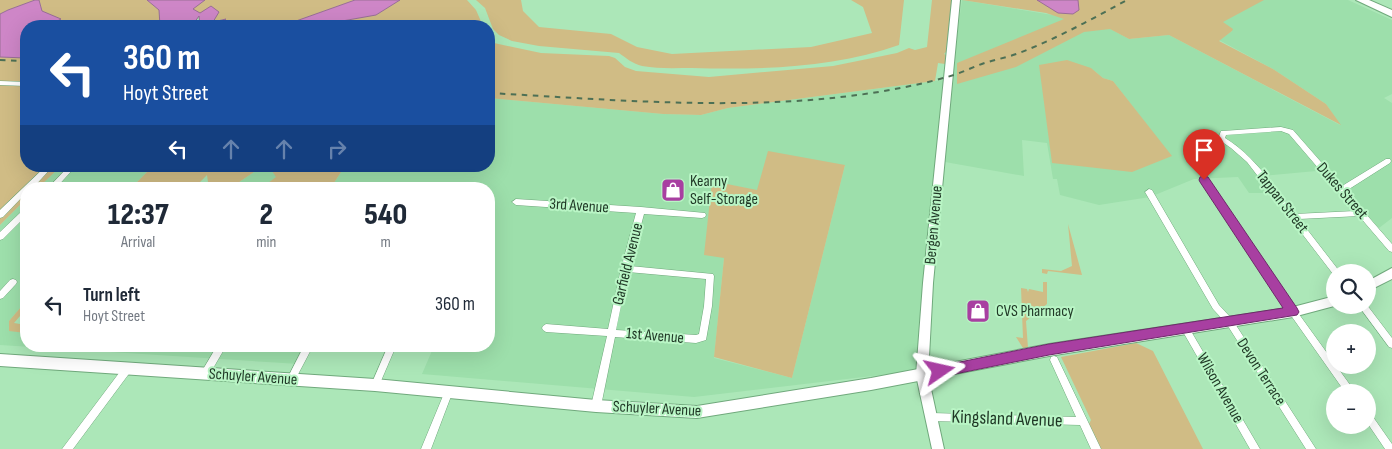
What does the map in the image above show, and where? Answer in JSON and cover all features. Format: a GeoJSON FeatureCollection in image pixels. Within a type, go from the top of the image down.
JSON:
{"type":"FeatureCollection","features":[{"type":"Feature","properties":{"kind":"main road"},"geometry":{"type":"LineString","coordinates":[[1361,0],[1392,14]]}},
{"type":"Feature","properties":{"kind":"main road"},"geometry":{"type":"LineString","coordinates":[[1376,282],[1392,273]]}},
{"type":"Feature","properties":{"kind":"main road","name":"Schuyler Avenue"},"geometry":{"type":"LineString","coordinates":[[0,360],[375,385],[596,406],[684,412],[712,411],[922,375],[1049,350],[1292,312],[1326,304]]}},
{"type":"Feature","properties":{"kind":"street","name":"Bergen Avenue"},"geometry":{"type":"LineString","coordinates":[[938,449],[922,375],[928,283],[956,0]]}},
{"type":"Feature","properties":{"kind":"street"},"geometry":{"type":"LineString","coordinates":[[0,83],[20,84]]}},
{"type":"Feature","properties":{"kind":"street","name":"Dukes Street"},"geometry":{"type":"LineString","coordinates":[[1221,139],[1223,133],[1227,132],[1281,129],[1291,132],[1392,249]]}},
{"type":"Feature","properties":{"kind":"street","name":"Tappan Street"},"geometry":{"type":"LineString","coordinates":[[1221,139],[1233,146],[1249,160],[1330,264]]}},
{"type":"Feature","properties":{"kind":"street"},"geometry":{"type":"LineString","coordinates":[[1341,190],[1388,161]]}},
{"type":"Feature","properties":{"kind":"street"},"geometry":{"type":"LineString","coordinates":[[34,182],[44,172]]}},
{"type":"Feature","properties":{"kind":"street"},"geometry":{"type":"LineString","coordinates":[[57,182],[67,172]]}},
{"type":"Feature","properties":{"kind":"street"},"geometry":{"type":"LineString","coordinates":[[1204,180],[1292,312],[1344,384]]}},
{"type":"Feature","properties":{"kind":"street","name":"Devon Terrace"},"geometry":{"type":"LineString","coordinates":[[1149,192],[1216,307],[1229,321],[1311,449]]}},
{"type":"Feature","properties":{"kind":"street"},"geometry":{"type":"LineString","coordinates":[[0,215],[20,196]]}},
{"type":"Feature","properties":{"kind":"street","name":"3rd Avenue"},"geometry":{"type":"LineString","coordinates":[[516,202],[702,215]]}},
{"type":"Feature","properties":{"kind":"street","name":"Garfield Avenue"},"geometry":{"type":"LineString","coordinates":[[596,406],[625,270],[642,210]]}},
{"type":"Feature","properties":{"kind":"street"},"geometry":{"type":"LineString","coordinates":[[1293,217],[1360,212]]}},
{"type":"Feature","properties":{"kind":"street"},"geometry":{"type":"LineString","coordinates":[[0,237],[20,218]]}},
{"type":"Feature","properties":{"kind":"street","name":"1st Avenue"},"geometry":{"type":"LineString","coordinates":[[546,328],[696,339],[703,337],[710,276],[625,270]]}},
{"type":"Feature","properties":{"kind":"street"},"geometry":{"type":"LineString","coordinates":[[0,296],[13,282]]}},
{"type":"Feature","properties":{"kind":"street"},"geometry":{"type":"LineString","coordinates":[[1369,314],[1392,344]]}},
{"type":"Feature","properties":{"kind":"street","name":"Wilson Avenue"},"geometry":{"type":"LineString","coordinates":[[1185,328],[1255,449]]}},
{"type":"Feature","properties":{"kind":"street"},"geometry":{"type":"LineString","coordinates":[[205,374],[218,352]]}},
{"type":"Feature","properties":{"kind":"street"},"geometry":{"type":"LineString","coordinates":[[291,379],[306,352]]}},
{"type":"Feature","properties":{"kind":"street"},"geometry":{"type":"LineString","coordinates":[[375,385],[389,352]]}},
{"type":"Feature","properties":{"kind":"street"},"geometry":{"type":"LineString","coordinates":[[1054,360],[1096,449]]}},
{"type":"Feature","properties":{"kind":"street"},"geometry":{"type":"LineString","coordinates":[[68,449],[128,368]]}},
{"type":"Feature","properties":{"kind":"street"},"geometry":{"type":"LineString","coordinates":[[426,449],[449,391]]}},
{"type":"Feature","properties":{"kind":"street","name":"Kingsland Avenue"},"geometry":{"type":"LineString","coordinates":[[931,417],[1082,421]]}},
{"type":"Feature","properties":{"kind":"street"},"geometry":{"type":"LineString","coordinates":[[1376,429],[1390,449]]}},
{"type":"Feature","properties":{"kind":"shaded area"},"geometry":{"type":"Polygon","coordinates":[[[0,0],[35,0],[0,14],[0,0]]]}},
{"type":"Feature","properties":{"kind":"shaded area"},"geometry":{"type":"Polygon","coordinates":[[[39,0],[147,0],[159,10],[160,20],[58,20],[60,19],[42,11],[39,0]]]}},
{"type":"Feature","properties":{"kind":"shaded area"},"geometry":{"type":"Polygon","coordinates":[[[39,0],[42,11],[61,19],[20,20],[20,58],[0,57],[0,14],[39,0]]]}},
{"type":"Feature","properties":{"kind":"shaded area"},"geometry":{"type":"Polygon","coordinates":[[[147,0],[205,0],[193,9],[200,13],[211,6],[219,12],[214,20],[199,20],[199,16],[196,20],[160,20],[159,10],[147,0]]]}},
{"type":"Feature","properties":{"kind":"shaded area"},"geometry":{"type":"Polygon","coordinates":[[[205,0],[355,0],[299,20],[209,20],[192,9],[205,0]]]}},
{"type":"Feature","properties":{"kind":"shaded area"},"geometry":{"type":"Polygon","coordinates":[[[355,0],[400,0],[376,15],[348,20],[299,20],[355,0]]]}},
{"type":"Feature","properties":{"kind":"shaded area"},"geometry":{"type":"Polygon","coordinates":[[[400,0],[467,0],[476,10],[480,20],[348,20],[376,15],[400,0]]]}},
{"type":"Feature","properties":{"kind":"shaded area"},"geometry":{"type":"Polygon","coordinates":[[[476,0],[521,0],[523,11],[539,27],[611,34],[637,47],[672,54],[811,47],[872,33],[863,7],[851,0],[904,0],[899,45],[849,59],[771,68],[648,67],[636,64],[619,53],[539,46],[512,41],[495,31],[495,20],[490,20],[485,8],[476,0]]]}},
{"type":"Feature","properties":{"kind":"shaded area"},"geometry":{"type":"Polygon","coordinates":[[[932,0],[952,0],[946,52],[944,54],[946,55],[945,64],[938,63],[935,81],[728,108],[701,115],[663,114],[495,99],[495,43],[541,53],[609,56],[615,58],[625,67],[636,71],[709,77],[833,66],[897,53],[909,48],[915,50],[927,47],[932,0]]]}},
{"type":"Feature","properties":{"kind":"shaded area"},"geometry":{"type":"Polygon","coordinates":[[[962,0],[1103,25],[1129,39],[1169,35],[1340,125],[1326,104],[1273,69],[1219,40],[1232,31],[1193,0],[1348,0],[1392,20],[1392,94],[1384,98],[1392,103],[1392,218],[1379,228],[1327,170],[1262,176],[1274,193],[1249,193],[1238,177],[1194,179],[1150,197],[1099,205],[1060,195],[1057,179],[1053,179],[1047,143],[1022,140],[1024,176],[945,162],[939,166],[923,370],[694,397],[422,374],[431,352],[495,352],[495,182],[335,182],[341,172],[495,172],[495,99],[663,114],[701,115],[728,108],[951,79],[962,0]],[[1091,68],[1171,156],[1113,81],[1103,78],[1091,68]],[[845,165],[758,190],[724,258],[714,358],[792,378],[845,165]]]}},
{"type":"Feature","properties":{"kind":"shaded area"},"geometry":{"type":"Polygon","coordinates":[[[962,0],[1264,0],[1223,22],[1233,29],[1219,41],[1273,69],[1326,104],[1341,125],[1169,35],[1129,39],[1110,29],[1084,32],[1016,67],[957,84],[957,63],[1064,19],[1046,13],[962,0]]]}},
{"type":"Feature","properties":{"kind":"shaded area"},"geometry":{"type":"Polygon","coordinates":[[[1037,0],[1078,0],[1079,10],[1073,14],[1058,13],[1037,0]]]}},
{"type":"Feature","properties":{"kind":"shaded area"},"geometry":{"type":"Polygon","coordinates":[[[0,57],[20,58],[20,172],[55,172],[44,182],[20,182],[20,205],[0,225],[0,57]]]}},
{"type":"Feature","properties":{"kind":"shaded area"},"geometry":{"type":"Polygon","coordinates":[[[1067,60],[1091,68],[1103,78],[1113,81],[1172,156],[1132,172],[1052,163],[1039,65],[1067,60]]]}},
{"type":"Feature","properties":{"kind":"shaded area"},"geometry":{"type":"Polygon","coordinates":[[[768,151],[845,165],[792,378],[714,357],[724,258],[704,255],[712,181],[757,190],[768,151]]]}},
{"type":"Feature","properties":{"kind":"shaded area"},"geometry":{"type":"Polygon","coordinates":[[[55,172],[147,172],[137,182],[44,182],[55,172]]]}},
{"type":"Feature","properties":{"kind":"shaded area"},"geometry":{"type":"Polygon","coordinates":[[[147,172],[254,172],[239,182],[208,182],[207,175],[200,182],[137,182],[147,172]]]}},
{"type":"Feature","properties":{"kind":"shaded area"},"geometry":{"type":"Polygon","coordinates":[[[254,172],[273,172],[277,177],[270,182],[239,182],[254,172]]]}},
{"type":"Feature","properties":{"kind":"shaded area"},"geometry":{"type":"Polygon","coordinates":[[[273,172],[341,172],[335,182],[269,182],[276,177],[273,172]]]}},
{"type":"Feature","properties":{"kind":"shaded area"},"geometry":{"type":"Polygon","coordinates":[[[20,205],[20,308],[9,321],[9,330],[20,332],[20,346],[0,345],[0,225],[20,205]]]}},
{"type":"Feature","properties":{"kind":"shaded area"},"geometry":{"type":"Polygon","coordinates":[[[1068,224],[1082,275],[1048,271],[1047,274],[1042,273],[1042,269],[1061,271],[1072,266],[1068,224]]]}},
{"type":"Feature","properties":{"kind":"shaded area"},"geometry":{"type":"Polygon","coordinates":[[[1043,282],[1047,282],[1047,304],[1026,321],[1028,348],[1023,348],[1016,337],[1023,338],[1021,288],[1027,289],[1028,292],[1029,289],[1043,292],[1043,282]]]}},
{"type":"Feature","properties":{"kind":"shaded area"},"geometry":{"type":"Polygon","coordinates":[[[20,308],[20,316],[14,323],[20,324],[20,332],[9,331],[9,321],[20,308]]]}},
{"type":"Feature","properties":{"kind":"shaded area"},"geometry":{"type":"Polygon","coordinates":[[[1136,343],[1153,351],[1203,449],[1101,449],[1089,424],[1091,420],[1061,357],[1136,343]]]}},
{"type":"Feature","properties":{"kind":"shaded area"},"geometry":{"type":"Polygon","coordinates":[[[110,352],[306,352],[299,364],[110,352]]]}},
{"type":"Feature","properties":{"kind":"railway"},"geometry":{"type":"LineString","coordinates":[[495,93],[604,100],[723,103],[782,102],[841,97],[898,88],[954,75],[984,63],[1014,55],[1060,35],[1127,0]]}},
{"type":"Feature","properties":{"kind":"railway"},"geometry":{"type":"LineString","coordinates":[[0,60],[20,61]]}},
{"type":"Feature","properties":{"kind":"place","name":"Kearny Self-Storage"},"geometry":{"type":"Point","coordinates":[673,190]}},
{"type":"Feature","properties":{"kind":"place","name":"CVS Pharmacy"},"geometry":{"type":"Point","coordinates":[978,311]}},
{"type":"Feature","properties":{"kind":"route"},"geometry":{"type":"LineString","coordinates":[[940,371],[1049,350],[1292,312],[1204,180]]}}]}
